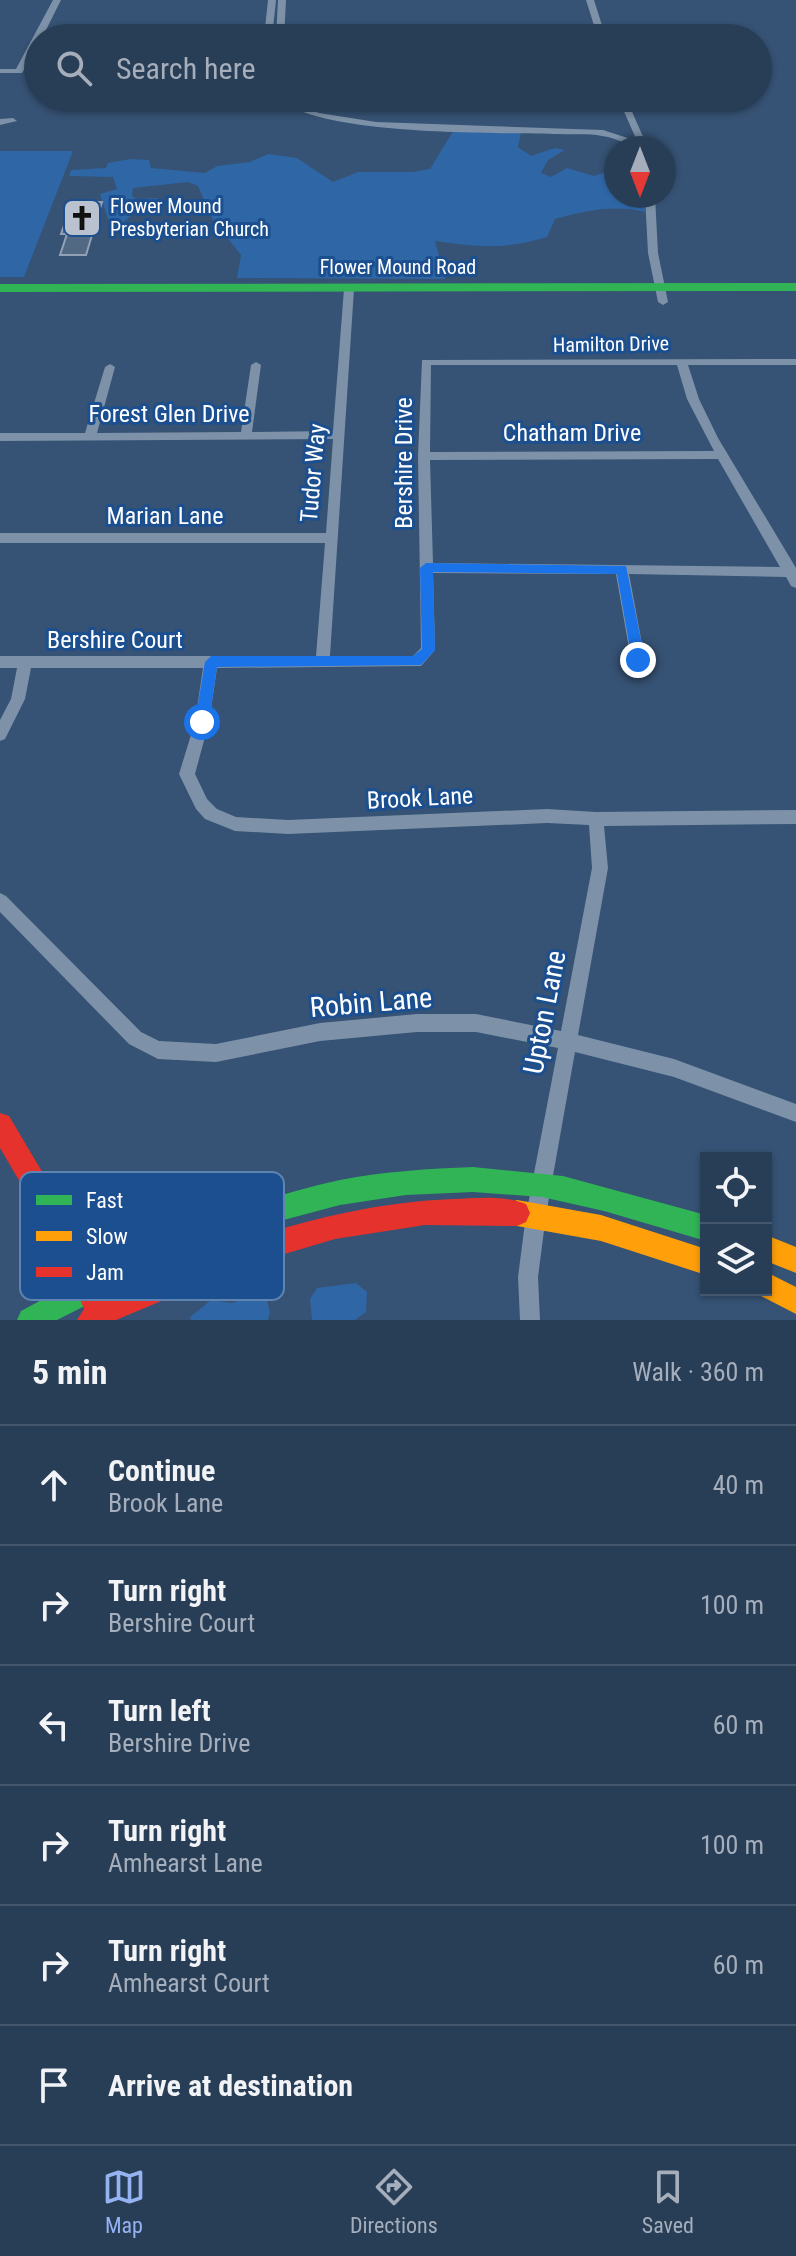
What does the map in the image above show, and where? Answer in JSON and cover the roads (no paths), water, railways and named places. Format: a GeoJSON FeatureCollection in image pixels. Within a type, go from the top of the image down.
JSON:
{"type":"FeatureCollection","features":[{"type":"Feature","properties":{"kind":"main road","name":"Flower Mound Road"},"geometry":{"type":"LineString","coordinates":[[661,295],[796,287]]}},
{"type":"Feature","properties":{"kind":"main road","name":"Flower Mound Road"},"geometry":{"type":"LineString","coordinates":[[0,288],[12,298],[661,295],[796,301]]}},
{"type":"Feature","properties":{"kind":"main road"},"geometry":{"type":"LineString","coordinates":[[0,1125],[29,1172]]}},
{"type":"Feature","properties":{"kind":"main road"},"geometry":{"type":"LineString","coordinates":[[284,1206],[341,1190],[411,1179],[541,1185],[700,1226]]}},
{"type":"Feature","properties":{"kind":"main road"},"geometry":{"type":"LineString","coordinates":[[284,1239],[353,1221],[458,1212],[536,1215],[652,1243],[700,1260]]}},
{"type":"Feature","properties":{"kind":"main road"},"geometry":{"type":"LineString","coordinates":[[772,1250],[796,1260]]}},
{"type":"Feature","properties":{"kind":"main road"},"geometry":{"type":"LineString","coordinates":[[772,1288],[796,1301]]}},
{"type":"Feature","properties":{"kind":"main road"},"geometry":{"type":"LineString","coordinates":[[30,1320],[65,1300]]}},
{"type":"Feature","properties":{"kind":"main road"},"geometry":{"type":"LineString","coordinates":[[97,1318],[134,1300]]}},
{"type":"Feature","properties":{"kind":"street"},"geometry":{"type":"LineString","coordinates":[[45,24],[57,0]]}},
{"type":"Feature","properties":{"kind":"street"},"geometry":{"type":"LineString","coordinates":[[269,24],[272,0]]}},
{"type":"Feature","properties":{"kind":"street"},"geometry":{"type":"LineString","coordinates":[[281,24],[282,0]]}},
{"type":"Feature","properties":{"kind":"street"},"geometry":{"type":"LineString","coordinates":[[590,0],[598,24]]}},
{"type":"Feature","properties":{"kind":"street"},"geometry":{"type":"LineString","coordinates":[[0,71],[19,71],[24,62]]}},
{"type":"Feature","properties":{"kind":"street"},"geometry":{"type":"LineString","coordinates":[[308,112],[327,118],[387,124],[603,133],[612,136]]}},
{"type":"Feature","properties":{"kind":"street"},"geometry":{"type":"LineString","coordinates":[[330,112],[387,124]]}},
{"type":"Feature","properties":{"kind":"street"},"geometry":{"type":"LineString","coordinates":[[628,112],[639,136]]}},
{"type":"Feature","properties":{"kind":"street"},"geometry":{"type":"LineString","coordinates":[[603,133],[631,118]]}},
{"type":"Feature","properties":{"kind":"street"},"geometry":{"type":"LineString","coordinates":[[0,122],[13,121]]}},
{"type":"Feature","properties":{"kind":"street"},"geometry":{"type":"LineString","coordinates":[[651,208],[653,253],[661,295]]}},
{"type":"Feature","properties":{"kind":"street","name":"Tudor Way"},"geometry":{"type":"LineString","coordinates":[[323,662],[348,296]]}},
{"type":"Feature","properties":{"kind":"street"},"geometry":{"type":"LineString","coordinates":[[681,361],[693,399],[721,455],[794,576]]}},
{"type":"Feature","properties":{"kind":"street","name":"Hamilton Drive"},"geometry":{"type":"LineString","coordinates":[[426,362],[796,362]]}},
{"type":"Feature","properties":{"kind":"street","name":"Bershire Drive"},"geometry":{"type":"LineString","coordinates":[[421,658],[428,650],[424,456],[426,362]]}},
{"type":"Feature","properties":{"kind":"street"},"geometry":{"type":"LineString","coordinates":[[246,435],[256,365]]}},
{"type":"Feature","properties":{"kind":"street"},"geometry":{"type":"LineString","coordinates":[[90,436],[110,367]]}},
{"type":"Feature","properties":{"kind":"street","name":"Forest Glen Drive"},"geometry":{"type":"LineString","coordinates":[[0,437],[339,435]]}},
{"type":"Feature","properties":{"kind":"street","name":"Chatham Drive"},"geometry":{"type":"LineString","coordinates":[[424,456],[721,455]]}},
{"type":"Feature","properties":{"kind":"street","name":"Marian Lane"},"geometry":{"type":"LineString","coordinates":[[0,538],[330,538]]}},
{"type":"Feature","properties":{"kind":"street"},"geometry":{"type":"LineString","coordinates":[[426,568],[622,569],[794,576]]}},
{"type":"Feature","properties":{"kind":"street"},"geometry":{"type":"LineString","coordinates":[[622,569],[638,660]]}},
{"type":"Feature","properties":{"kind":"street","name":"Bershire Court"},"geometry":{"type":"LineString","coordinates":[[0,662],[416,662],[421,658]]}},
{"type":"Feature","properties":{"kind":"street"},"geometry":{"type":"LineString","coordinates":[[0,735],[18,699],[25,662]]}},
{"type":"Feature","properties":{"kind":"street","name":"Brook Lane"},"geometry":{"type":"LineString","coordinates":[[211,662],[202,722],[187,774],[201,804],[218,818],[235,824],[288,827],[547,816],[596,819],[796,817]]}},
{"type":"Feature","properties":{"kind":"street","name":"Upton Lane"},"geometry":{"type":"LineString","coordinates":[[530,1320],[528,1277],[536,1215],[600,868],[596,819]]}},
{"type":"Feature","properties":{"kind":"street","name":"Robin Lane"},"geometry":{"type":"LineString","coordinates":[[0,901],[125,1029],[158,1050],[216,1053],[320,1032],[417,1023],[476,1023],[567,1041],[674,1068],[796,1113]]}},
{"type":"Feature","properties":{"kind":"place","name":"Flower Mound Presbyterian Church"},"geometry":{"type":"Point","coordinates":[82,218]}}]}
